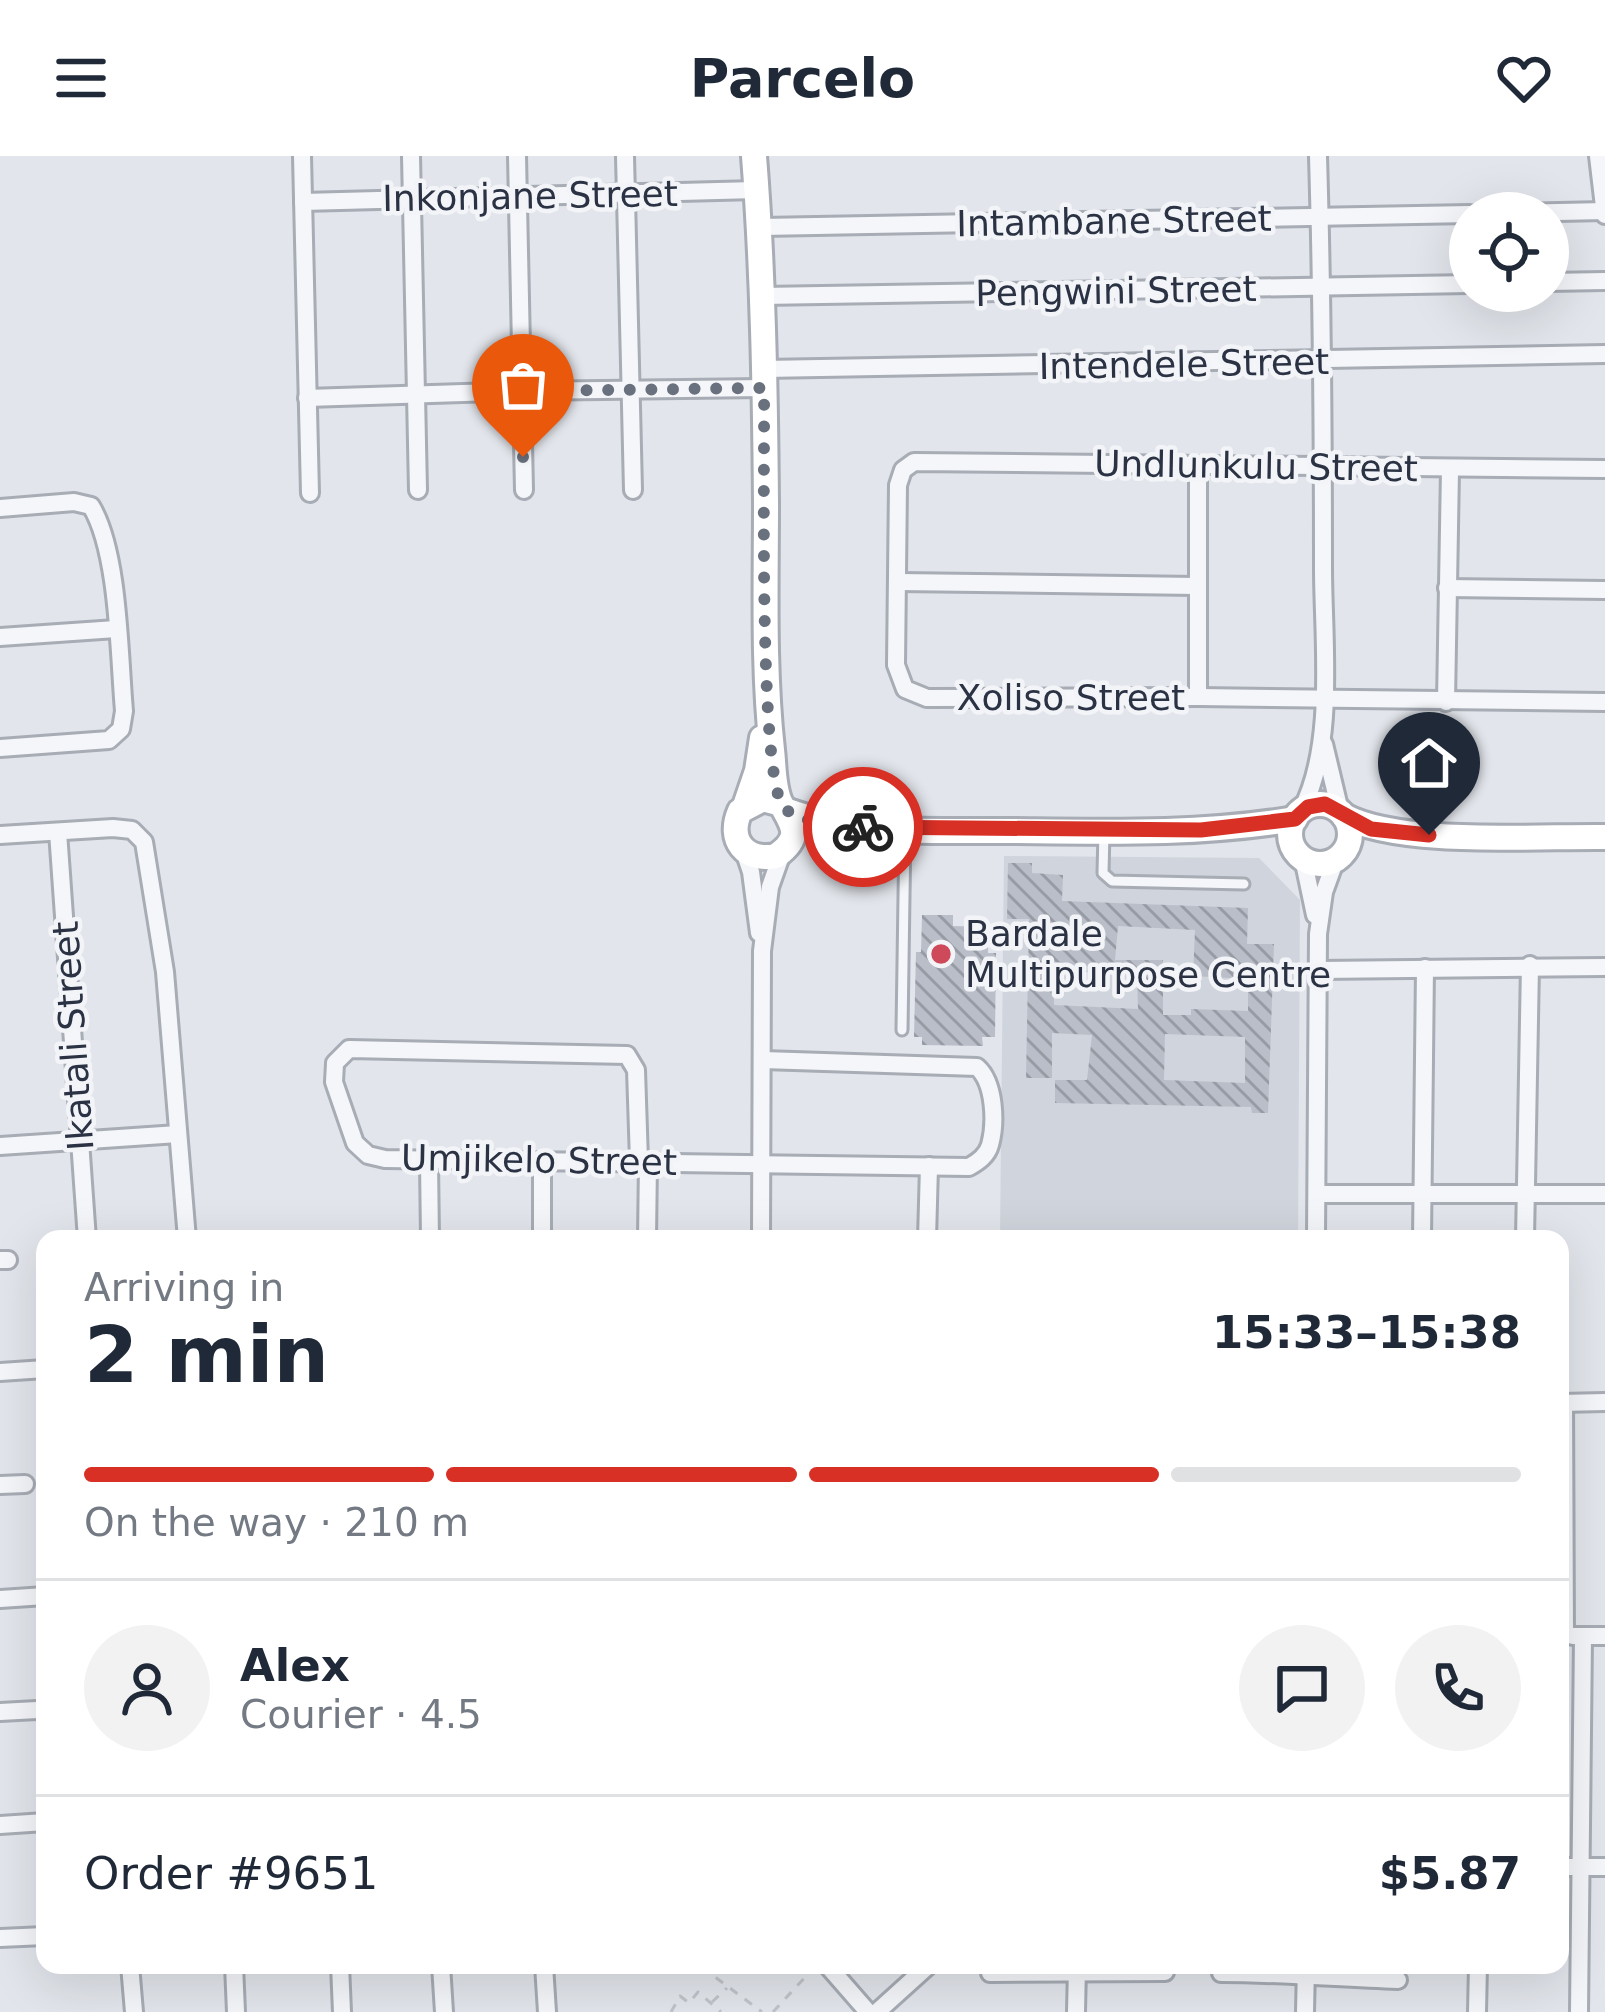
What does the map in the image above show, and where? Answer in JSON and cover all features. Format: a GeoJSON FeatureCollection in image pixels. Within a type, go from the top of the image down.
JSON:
{"type":"FeatureCollection","features":[{"type":"Feature","properties":{"kind":"street"},"geometry":{"type":"LineString","coordinates":[[302,156],[310,493]]}},
{"type":"Feature","properties":{"kind":"street"},"geometry":{"type":"LineString","coordinates":[[411,156],[418,490]]}},
{"type":"Feature","properties":{"kind":"street"},"geometry":{"type":"LineString","coordinates":[[517,156],[524,490]]}},
{"type":"Feature","properties":{"kind":"street"},"geometry":{"type":"LineString","coordinates":[[625,156],[633,490]]}},
{"type":"Feature","properties":{"kind":"street"},"geometry":{"type":"LineString","coordinates":[[754,156],[764,379],[767,706],[784,808],[794,829],[770,887],[762,951]]}},
{"type":"Feature","properties":{"kind":"street"},"geometry":{"type":"LineString","coordinates":[[1318,156],[1324,361],[1322,732],[1315,777],[1291,835],[1318,934]]}},
{"type":"Feature","properties":{"kind":"street"},"geometry":{"type":"LineString","coordinates":[[1569,212],[1605,212],[1598,156]]}},
{"type":"Feature","properties":{"kind":"street","name":"Inkonjane Street"},"geometry":{"type":"LineString","coordinates":[[303,202],[756,190]]}},
{"type":"Feature","properties":{"kind":"street","name":"Intambane Street"},"geometry":{"type":"LineString","coordinates":[[758,227],[1449,214]]}},
{"type":"Feature","properties":{"kind":"street"},"geometry":{"type":"LineString","coordinates":[[1569,282],[1605,281]]}},
{"type":"Feature","properties":{"kind":"street","name":"Pengwini Street"},"geometry":{"type":"LineString","coordinates":[[761,296],[1449,284]]}},
{"type":"Feature","properties":{"kind":"street","name":"Intendele Street"},"geometry":{"type":"LineString","coordinates":[[307,398],[1605,354]]}},
{"type":"Feature","properties":{"kind":"street","name":"Undlunkulu Street"},"geometry":{"type":"LineString","coordinates":[[908,465],[920,461],[1605,469]]}},
{"type":"Feature","properties":{"kind":"street","name":"Xoliso Street"},"geometry":{"type":"LineString","coordinates":[[908,465],[898,485],[896,665],[899,679],[915,695],[1605,703]]}},
{"type":"Feature","properties":{"kind":"street"},"geometry":{"type":"LineString","coordinates":[[1198,465],[1198,697]]}},
{"type":"Feature","properties":{"kind":"street"},"geometry":{"type":"LineString","coordinates":[[1446,702],[1450,470]]}},
{"type":"Feature","properties":{"kind":"street"},"geometry":{"type":"LineString","coordinates":[[0,508],[74,502],[91,506],[101,523],[124,711],[121,729],[109,740],[0,748]]}},
{"type":"Feature","properties":{"kind":"street"},"geometry":{"type":"LineString","coordinates":[[898,582],[1197,586]]}},
{"type":"Feature","properties":{"kind":"street"},"geometry":{"type":"LineString","coordinates":[[1447,587],[1605,590]]}},
{"type":"Feature","properties":{"kind":"street"},"geometry":{"type":"LineString","coordinates":[[0,637],[116,629]]}},
{"type":"Feature","properties":{"kind":"street"},"geometry":{"type":"LineString","coordinates":[[761,1230],[762,951],[751,872],[734,832],[757,770],[767,706]]}},
{"type":"Feature","properties":{"kind":"street"},"geometry":{"type":"LineString","coordinates":[[1316,1230],[1318,934],[1324,892],[1350,834],[1322,732]]}},
{"type":"Feature","properties":{"kind":"street"},"geometry":{"type":"LineString","coordinates":[[745,806],[763,799],[824,823],[894,830],[1104,832],[1201,830],[1298,815],[1316,804],[1371,829],[1429,835],[1605,836]]}},
{"type":"Feature","properties":{"kind":"street"},"geometry":{"type":"LineString","coordinates":[[0,835],[132,830],[144,842],[165,972],[186,1230]]}},
{"type":"Feature","properties":{"kind":"street"},"geometry":{"type":"LineString","coordinates":[[744,851],[762,859],[803,841],[894,830]]}},
{"type":"Feature","properties":{"kind":"street"},"geometry":{"type":"LineString","coordinates":[[1201,830],[1267,841],[1319,864],[1429,835]]}},
{"type":"Feature","properties":{"kind":"street","name":"Ikatali Street"},"geometry":{"type":"LineString","coordinates":[[58,832],[86,1230]]}},
{"type":"Feature","properties":{"kind":"street"},"geometry":{"type":"LineString","coordinates":[[1525,1230],[1530,965]]}},
{"type":"Feature","properties":{"kind":"street"},"geometry":{"type":"LineString","coordinates":[[1319,970],[1605,967]]}},
{"type":"Feature","properties":{"kind":"street"},"geometry":{"type":"LineString","coordinates":[[1422,1230],[1425,968]]}},
{"type":"Feature","properties":{"kind":"street","name":"Umjikelo Street"},"geometry":{"type":"LineString","coordinates":[[644,1161],[637,1070],[627,1055],[349,1048],[338,1058],[333,1072],[355,1144],[375,1158],[968,1167],[987,1152],[991,1089],[977,1067],[763,1060]]}},
{"type":"Feature","properties":{"kind":"street"},"geometry":{"type":"LineString","coordinates":[[0,1146],[178,1134]]}},
{"type":"Feature","properties":{"kind":"street"},"geometry":{"type":"LineString","coordinates":[[644,1161],[647,1230]]}},
{"type":"Feature","properties":{"kind":"street"},"geometry":{"type":"LineString","coordinates":[[429,1162],[430,1230]]}},
{"type":"Feature","properties":{"kind":"street"},"geometry":{"type":"LineString","coordinates":[[542,1162],[542,1230]]}},
{"type":"Feature","properties":{"kind":"street"},"geometry":{"type":"LineString","coordinates":[[927,1230],[929,1166]]}},
{"type":"Feature","properties":{"kind":"street"},"geometry":{"type":"LineString","coordinates":[[1317,1194],[1605,1194]]}},
{"type":"Feature","properties":{"kind":"street"},"geometry":{"type":"LineString","coordinates":[[0,1372],[36,1370]]}},
{"type":"Feature","properties":{"kind":"street"},"geometry":{"type":"LineString","coordinates":[[1569,1403],[1605,1402]]}},
{"type":"Feature","properties":{"kind":"street"},"geometry":{"type":"LineString","coordinates":[[0,1485],[25,1484]]}},
{"type":"Feature","properties":{"kind":"street"},"geometry":{"type":"LineString","coordinates":[[0,1599],[36,1597]]}},
{"type":"Feature","properties":{"kind":"street"},"geometry":{"type":"LineString","coordinates":[[1579,2012],[1580,1867],[1569,1636],[1605,1636]]}},
{"type":"Feature","properties":{"kind":"street"},"geometry":{"type":"LineString","coordinates":[[0,1712],[36,1711]]}},
{"type":"Feature","properties":{"kind":"street"},"geometry":{"type":"LineString","coordinates":[[0,1825],[36,1823]]}},
{"type":"Feature","properties":{"kind":"street"},"geometry":{"type":"LineString","coordinates":[[1569,1867],[1605,1867]]}},
{"type":"Feature","properties":{"kind":"street"},"geometry":{"type":"LineString","coordinates":[[0,1938],[36,1936]]}},
{"type":"Feature","properties":{"kind":"street"},"geometry":{"type":"LineString","coordinates":[[131,1974],[134,2012]]}},
{"type":"Feature","properties":{"kind":"street"},"geometry":{"type":"LineString","coordinates":[[234,1974],[236,2012]]}},
{"type":"Feature","properties":{"kind":"street"},"geometry":{"type":"LineString","coordinates":[[341,1974],[343,2012]]}},
{"type":"Feature","properties":{"kind":"street"},"geometry":{"type":"LineString","coordinates":[[442,1974],[444,2012]]}},
{"type":"Feature","properties":{"kind":"street"},"geometry":{"type":"LineString","coordinates":[[545,1974],[547,2012]]}},
{"type":"Feature","properties":{"kind":"street"},"geometry":{"type":"LineString","coordinates":[[835,1974],[868,2012]]}},
{"type":"Feature","properties":{"kind":"street"},"geometry":{"type":"LineString","coordinates":[[877,2012],[919,1974]]}},
{"type":"Feature","properties":{"kind":"street"},"geometry":{"type":"LineString","coordinates":[[1076,2012],[1077,1974]]}},
{"type":"Feature","properties":{"kind":"street"},"geometry":{"type":"LineString","coordinates":[[1305,2012],[1306,1974]]}},
{"type":"Feature","properties":{"kind":"street"},"geometry":{"type":"LineString","coordinates":[[1348,1974],[1398,1980]]}},
{"type":"Feature","properties":{"kind":"street"},"geometry":{"type":"LineString","coordinates":[[1478,1974],[1478,2012]]}},
{"type":"Feature","properties":{"kind":"lane"},"geometry":{"type":"LineString","coordinates":[[894,830],[902,1030]]}},
{"type":"Feature","properties":{"kind":"lane"},"geometry":{"type":"LineString","coordinates":[[1104,832],[1103,873],[1112,881],[1244,884]]}},
{"type":"Feature","properties":{"kind":"path"},"geometry":{"type":"LineString","coordinates":[[713,1974],[762,2012]]}},
{"type":"Feature","properties":{"kind":"path"},"geometry":{"type":"LineString","coordinates":[[773,2012],[820,1974]]}},
{"type":"Feature","properties":{"kind":"path"},"geometry":{"type":"LineString","coordinates":[[711,2004],[728,1987]]}},
{"type":"Feature","properties":{"kind":"path"},"geometry":{"type":"LineString","coordinates":[[671,2012],[680,1996],[689,2003],[698,1992],[721,2012]]}},
{"type":"Feature","properties":{"kind":"shaded area"},"geometry":{"type":"Polygon","coordinates":[[[1004,856],[1259,858],[1300,900],[1298,1230],[1000,1230],[1004,856]]]}},
{"type":"Feature","properties":{"kind":"building"},"geometry":{"type":"Polygon","coordinates":[[[1008,863],[1032,863],[1032,873],[1063,875],[1062,901],[1248,908],[1247,944],[1274,944],[1268,1113],[1252,1113],[1251,1107],[1055,1103],[1055,1080],[1087,1080],[1092,1035],[1052,1033],[1052,1078],[1026,1078],[1029,919],[1007,919],[1008,863]],[[1118,926],[1115,960],[1163,960],[1163,1015],[1191,1015],[1191,1009],[1248,1011],[1248,979],[1193,976],[1195,930],[1118,926]],[[1054,970],[1054,1005],[1138,1009],[1137,975],[1054,970]],[[1165,1034],[1164,1080],[1245,1083],[1245,1037],[1165,1034]]]}},
{"type":"Feature","properties":{"kind":"building"},"geometry":{"type":"Polygon","coordinates":[[[922,915],[953,915],[953,926],[988,927],[988,953],[996,953],[995,1037],[982,1037],[983,1046],[922,1045],[922,1037],[914,1037],[922,915]]]}},
{"type":"Feature","properties":{"kind":"way so far"},"geometry":{"type":"LineString","coordinates":[[523,457],[523,391],[764,388],[767,706],[776,782],[781,804],[788,811],[824,823],[863,827]]}},
{"type":"Feature","properties":{"kind":"place","name":"Bardale Multipurpose Centre"},"geometry":{"type":"Point","coordinates":[941,954]}},
{"type":"Feature","properties":{"kind":"route"},"geometry":{"type":"LineString","coordinates":[[863,827],[1201,830],[1295,819],[1308,807],[1325,804],[1371,829],[1429,835]]}}]}
